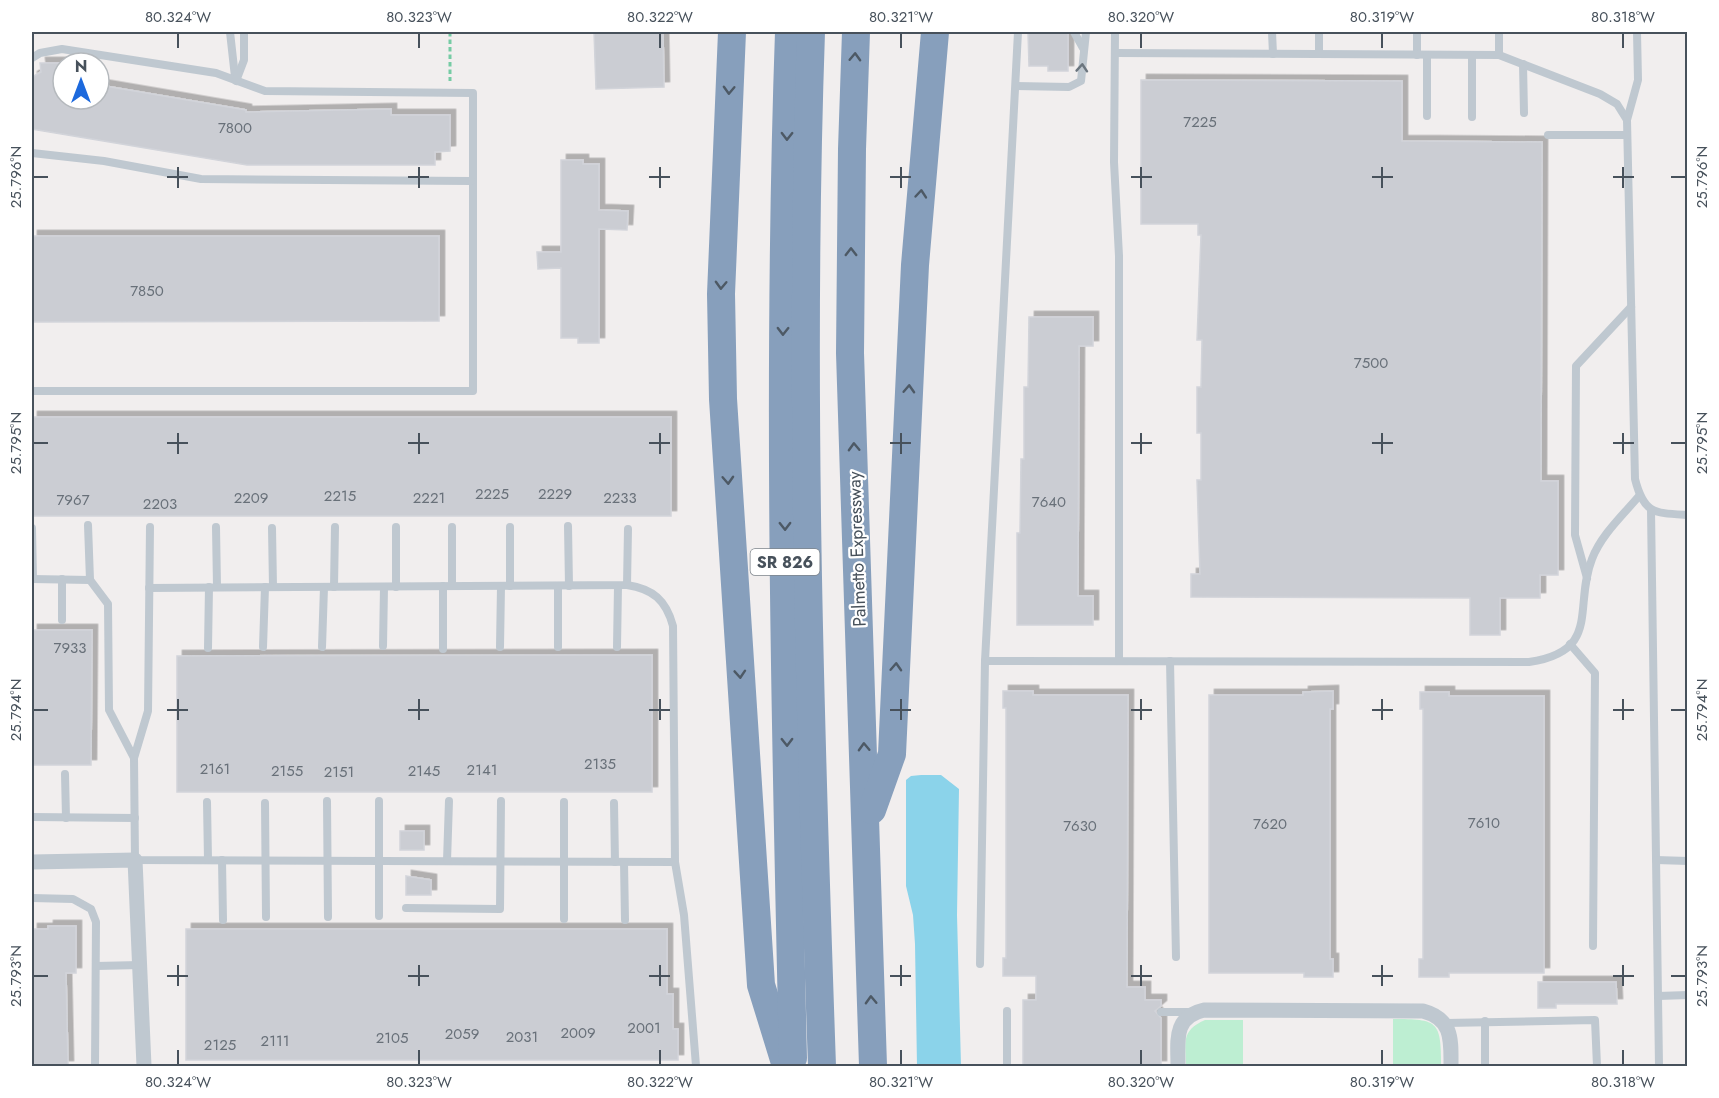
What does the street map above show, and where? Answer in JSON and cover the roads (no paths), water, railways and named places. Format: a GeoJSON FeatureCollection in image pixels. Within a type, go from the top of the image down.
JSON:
{"type":"FeatureCollection","features":[{"type":"Feature","properties":{"kind":"highway"},"geometry":{"type":"LineString","coordinates":[[732,32],[721,294],[723,410],[761,985],[786,1066]]}},
{"type":"Feature","properties":{"kind":"highway","name":"SR 826"},"geometry":{"type":"LineString","coordinates":[[789,32],[783,349],[787,820],[793,1066]]}},
{"type":"Feature","properties":{"kind":"highway"},"geometry":{"type":"LineString","coordinates":[[811,32],[805,237],[805,440],[822,1066]]}},
{"type":"Feature","properties":{"kind":"highway"},"geometry":{"type":"LineString","coordinates":[[828,32],[823,450],[839,1066]]}},
{"type":"Feature","properties":{"kind":"highway","name":"Palmetto Expressway"},"geometry":{"type":"LineString","coordinates":[[856,32],[852,149],[850,353],[873,1066]]}},
{"type":"Feature","properties":{"kind":"highway"},"geometry":{"type":"LineString","coordinates":[[866,826],[892,754],[915,265],[935,32]]}},
{"type":"Feature","properties":{"kind":"street"},"geometry":{"type":"LineString","coordinates":[[32,861],[135,860],[144,1066]]}},
{"type":"Feature","properties":{"kind":"street"},"geometry":{"type":"LineString","coordinates":[[1178,1066],[1178,1029],[1181,1023],[1194,1012],[1204,1010],[1423,1011],[1440,1017],[1446,1023],[1451,1043],[1451,1066]]}},
{"type":"Feature","properties":{"kind":"lane"},"geometry":{"type":"LineString","coordinates":[[230,32],[236,81]]}},
{"type":"Feature","properties":{"kind":"lane"},"geometry":{"type":"LineString","coordinates":[[236,81],[244,60],[244,32]]}},
{"type":"Feature","properties":{"kind":"lane"},"geometry":{"type":"LineString","coordinates":[[980,964],[985,661],[1018,32]]}},
{"type":"Feature","properties":{"kind":"lane"},"geometry":{"type":"LineString","coordinates":[[1074,32],[1083,48]]}},
{"type":"Feature","properties":{"kind":"lane"},"geometry":{"type":"LineString","coordinates":[[1080,32],[1083,48]]}},
{"type":"Feature","properties":{"kind":"lane"},"geometry":{"type":"LineString","coordinates":[[1016,86],[1069,87],[1081,81],[1086,32]]}},
{"type":"Feature","properties":{"kind":"lane"},"geometry":{"type":"LineString","coordinates":[[1083,48],[1092,32]]}},
{"type":"Feature","properties":{"kind":"lane"},"geometry":{"type":"LineString","coordinates":[[1116,32],[1114,162],[1119,256],[1119,661]]}},
{"type":"Feature","properties":{"kind":"lane"},"geometry":{"type":"LineString","coordinates":[[1272,32],[1273,54]]}},
{"type":"Feature","properties":{"kind":"lane"},"geometry":{"type":"LineString","coordinates":[[1319,32],[1319,54]]}},
{"type":"Feature","properties":{"kind":"lane"},"geometry":{"type":"LineString","coordinates":[[1417,32],[1417,55]]}},
{"type":"Feature","properties":{"kind":"lane"},"geometry":{"type":"LineString","coordinates":[[1499,55],[1500,32]]}},
{"type":"Feature","properties":{"kind":"lane"},"geometry":{"type":"LineString","coordinates":[[1637,32],[1638,80],[1627,120],[1635,479],[1639,496],[1651,510],[1656,513],[1688,515]]}},
{"type":"Feature","properties":{"kind":"lane"},"geometry":{"type":"LineString","coordinates":[[32,58],[40,53],[62,49],[216,73],[265,91],[473,93],[471,181],[473,391],[32,391]]}},
{"type":"Feature","properties":{"kind":"lane"},"geometry":{"type":"LineString","coordinates":[[1116,53],[1499,55],[1600,94],[1617,104],[1627,120]]}},
{"type":"Feature","properties":{"kind":"lane"},"geometry":{"type":"LineString","coordinates":[[1427,55],[1427,116]]}},
{"type":"Feature","properties":{"kind":"lane"},"geometry":{"type":"LineString","coordinates":[[1472,55],[1472,117]]}},
{"type":"Feature","properties":{"kind":"lane"},"geometry":{"type":"LineString","coordinates":[[1523,64],[1524,113]]}},
{"type":"Feature","properties":{"kind":"lane"},"geometry":{"type":"LineString","coordinates":[[1548,135],[1627,135]]}},
{"type":"Feature","properties":{"kind":"lane"},"geometry":{"type":"LineString","coordinates":[[32,153],[104,161],[201,179],[471,181]]}},
{"type":"Feature","properties":{"kind":"lane"},"geometry":{"type":"LineString","coordinates":[[1587,580],[1575,535],[1576,366],[1631,307]]}},
{"type":"Feature","properties":{"kind":"lane"},"geometry":{"type":"LineString","coordinates":[[985,661],[1529,662],[1555,658],[1570,644],[1583,624],[1587,580],[1592,559],[1606,534],[1639,496]]}},
{"type":"Feature","properties":{"kind":"lane"},"geometry":{"type":"LineString","coordinates":[[1651,510],[1659,1066]]}},
{"type":"Feature","properties":{"kind":"lane"},"geometry":{"type":"LineString","coordinates":[[88,525],[90,580],[108,604],[110,710],[134,758]]}},
{"type":"Feature","properties":{"kind":"lane"},"geometry":{"type":"LineString","coordinates":[[568,526],[569,586]]}},
{"type":"Feature","properties":{"kind":"lane"},"geometry":{"type":"LineString","coordinates":[[150,527],[148,711],[134,758],[135,860],[675,862]]}},
{"type":"Feature","properties":{"kind":"lane"},"geometry":{"type":"LineString","coordinates":[[208,648],[216,527]]}},
{"type":"Feature","properties":{"kind":"lane"},"geometry":{"type":"LineString","coordinates":[[334,587],[335,527]]}},
{"type":"Feature","properties":{"kind":"lane"},"geometry":{"type":"LineString","coordinates":[[396,527],[396,587]]}},
{"type":"Feature","properties":{"kind":"lane"},"geometry":{"type":"LineString","coordinates":[[453,527],[453,586]]}},
{"type":"Feature","properties":{"kind":"lane"},"geometry":{"type":"LineString","coordinates":[[510,527],[510,586]]}},
{"type":"Feature","properties":{"kind":"lane"},"geometry":{"type":"LineString","coordinates":[[32,528],[32,579],[90,580]]}},
{"type":"Feature","properties":{"kind":"lane"},"geometry":{"type":"LineString","coordinates":[[263,647],[272,528]]}},
{"type":"Feature","properties":{"kind":"lane"},"geometry":{"type":"LineString","coordinates":[[627,585],[628,529]]}},
{"type":"Feature","properties":{"kind":"lane"},"geometry":{"type":"LineString","coordinates":[[62,579],[62,620]]}},
{"type":"Feature","properties":{"kind":"lane"},"geometry":{"type":"LineString","coordinates":[[149,588],[627,585],[645,588],[659,597],[669,610],[673,626],[675,862],[684,915],[696,1066]]}},
{"type":"Feature","properties":{"kind":"lane"},"geometry":{"type":"LineString","coordinates":[[443,586],[443,649]]}},
{"type":"Feature","properties":{"kind":"lane"},"geometry":{"type":"LineString","coordinates":[[500,646],[501,586]]}},
{"type":"Feature","properties":{"kind":"lane"},"geometry":{"type":"LineString","coordinates":[[558,586],[558,647]]}},
{"type":"Feature","properties":{"kind":"lane"},"geometry":{"type":"LineString","coordinates":[[617,646],[618,586]]}},
{"type":"Feature","properties":{"kind":"lane"},"geometry":{"type":"LineString","coordinates":[[322,646],[324,587]]}},
{"type":"Feature","properties":{"kind":"lane"},"geometry":{"type":"LineString","coordinates":[[383,646],[384,587]]}},
{"type":"Feature","properties":{"kind":"lane"},"geometry":{"type":"LineString","coordinates":[[1570,644],[1595,673],[1593,946]]}},
{"type":"Feature","properties":{"kind":"lane"},"geometry":{"type":"LineString","coordinates":[[1170,661],[1176,957]]}},
{"type":"Feature","properties":{"kind":"lane"},"geometry":{"type":"LineString","coordinates":[[65,774],[66,818]]}},
{"type":"Feature","properties":{"kind":"lane"},"geometry":{"type":"LineString","coordinates":[[327,801],[328,917]]}},
{"type":"Feature","properties":{"kind":"lane"},"geometry":{"type":"LineString","coordinates":[[379,801],[379,916]]}},
{"type":"Feature","properties":{"kind":"lane"},"geometry":{"type":"LineString","coordinates":[[447,861],[449,801]]}},
{"type":"Feature","properties":{"kind":"lane"},"geometry":{"type":"LineString","coordinates":[[406,908],[500,909],[501,801]]}},
{"type":"Feature","properties":{"kind":"lane"},"geometry":{"type":"LineString","coordinates":[[207,802],[208,861]]}},
{"type":"Feature","properties":{"kind":"lane"},"geometry":{"type":"LineString","coordinates":[[564,802],[564,919]]}},
{"type":"Feature","properties":{"kind":"lane"},"geometry":{"type":"LineString","coordinates":[[265,803],[266,917]]}},
{"type":"Feature","properties":{"kind":"lane"},"geometry":{"type":"LineString","coordinates":[[614,803],[615,862]]}},
{"type":"Feature","properties":{"kind":"lane"},"geometry":{"type":"LineString","coordinates":[[32,818],[135,818]]}},
{"type":"Feature","properties":{"kind":"lane"},"geometry":{"type":"LineString","coordinates":[[1656,860],[1688,861]]}},
{"type":"Feature","properties":{"kind":"lane"},"geometry":{"type":"LineString","coordinates":[[222,861],[223,920]]}},
{"type":"Feature","properties":{"kind":"lane"},"geometry":{"type":"LineString","coordinates":[[624,862],[625,920]]}},
{"type":"Feature","properties":{"kind":"lane"},"geometry":{"type":"LineString","coordinates":[[32,898],[73,899],[91,909],[96,922],[95,1066]]}},
{"type":"Feature","properties":{"kind":"lane"},"geometry":{"type":"LineString","coordinates":[[96,966],[140,964]]}},
{"type":"Feature","properties":{"kind":"lane"},"geometry":{"type":"LineString","coordinates":[[1658,996],[1688,995]]}},
{"type":"Feature","properties":{"kind":"lane"},"geometry":{"type":"LineString","coordinates":[[1007,1011],[1007,1066]]}},
{"type":"Feature","properties":{"kind":"lane"},"geometry":{"type":"LineString","coordinates":[[1161,1012],[1194,1012]]}},
{"type":"Feature","properties":{"kind":"lane"},"geometry":{"type":"LineString","coordinates":[[1446,1023],[1595,1020],[1596,1066]]}},
{"type":"Feature","properties":{"kind":"lane"},"geometry":{"type":"LineString","coordinates":[[1485,1022],[1485,1066]]}},
{"type":"Feature","properties":{"kind":"water"},"geometry":{"type":"Polygon","coordinates":[[[941,775],[959,789],[957,915],[961,1066],[917,1066],[915,944],[913,915],[906,886],[906,780],[911,776],[941,775]]]}}]}
